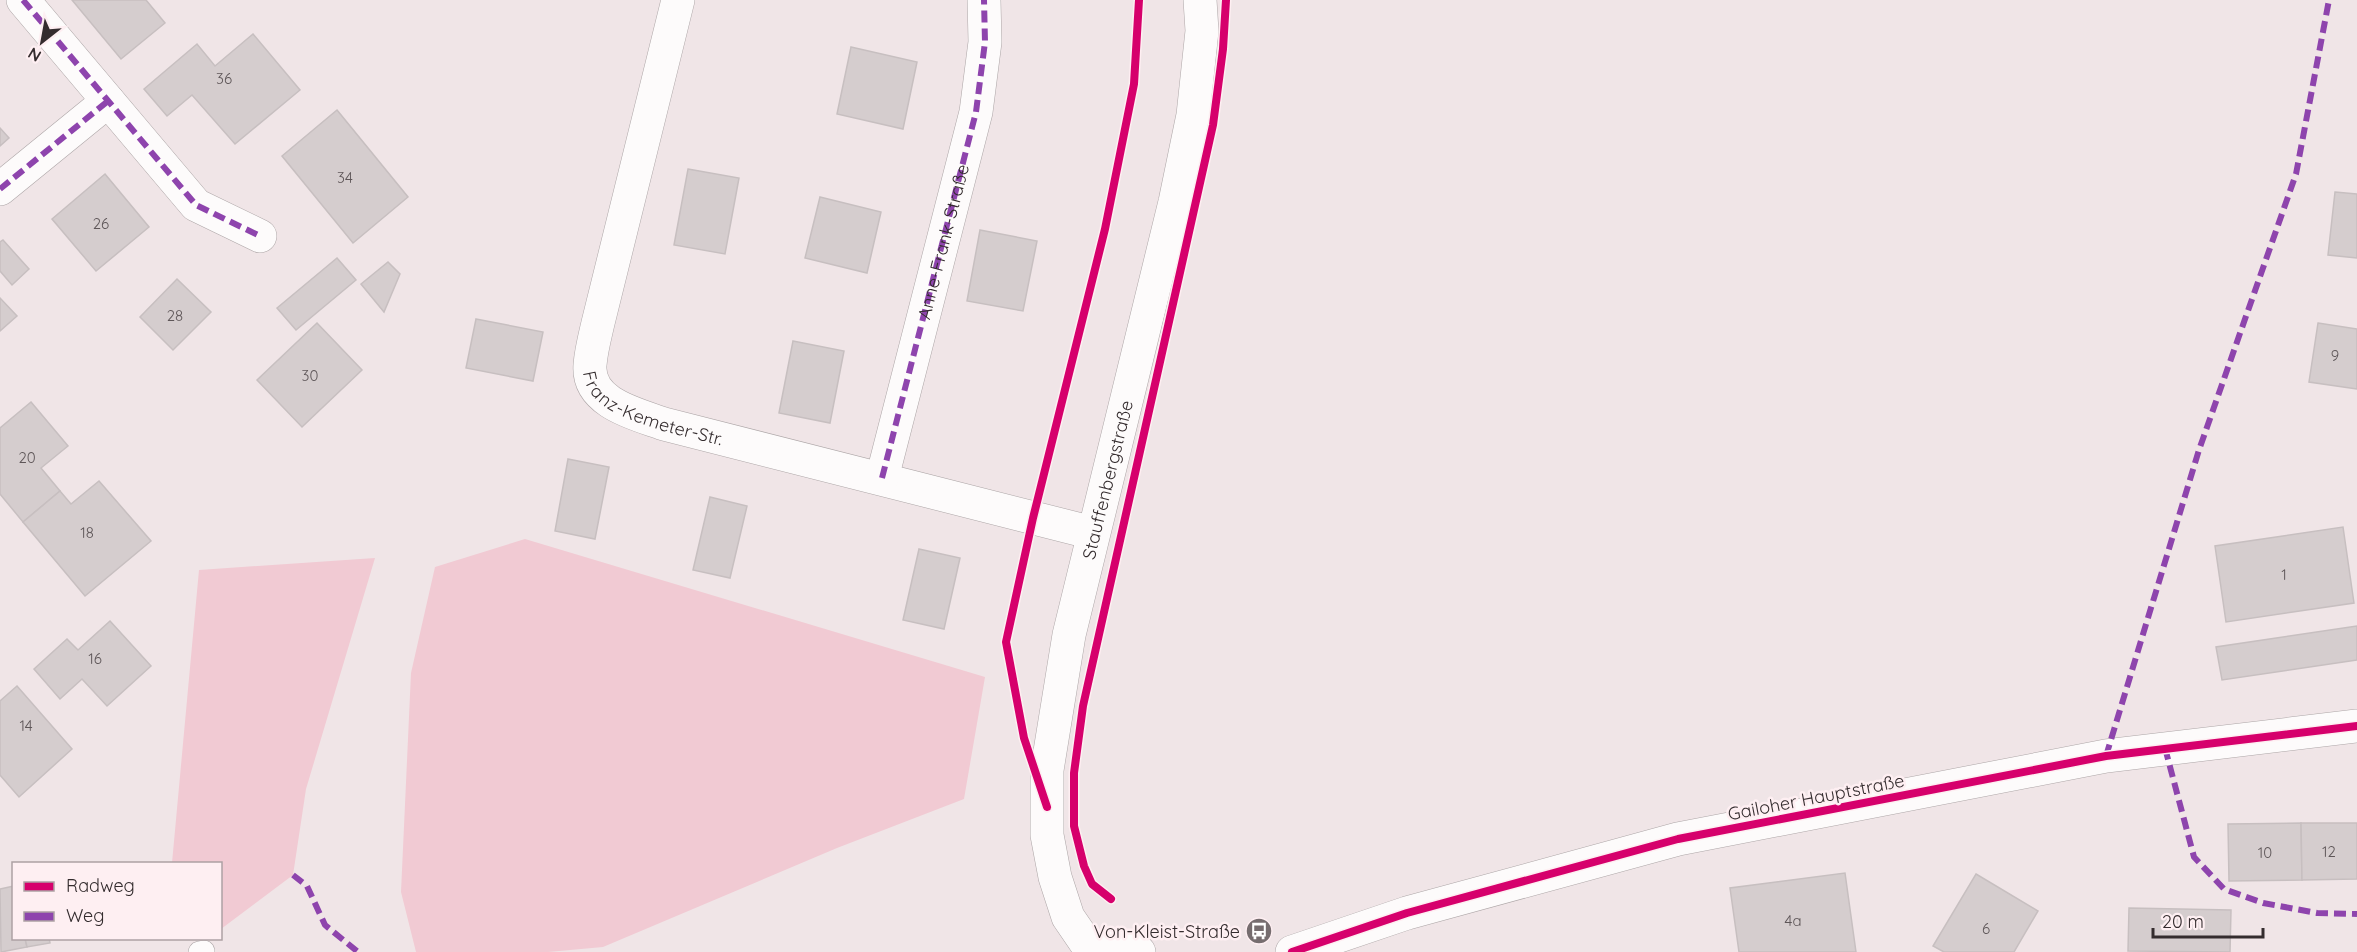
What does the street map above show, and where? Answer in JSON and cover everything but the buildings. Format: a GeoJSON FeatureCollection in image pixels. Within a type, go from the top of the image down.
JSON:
{"type":"FeatureCollection","features":[{"type":"Feature","properties":{"kind":"street"},"geometry":{"type":"LineString","coordinates":[[23,0],[196,205],[260,236]]}},
{"type":"Feature","properties":{"kind":"street","name":"Franz-Kemeter-Str."},"geometry":{"type":"LineString","coordinates":[[678,0],[598,323],[589,365],[592,384],[605,399],[624,410],[664,424],[1093,533]]}},
{"type":"Feature","properties":{"kind":"street","name":"Anne-Frank-Straße"},"geometry":{"type":"LineString","coordinates":[[882,478],[976,112],[986,42],[984,0]]}},
{"type":"Feature","properties":{"kind":"street","name":"Stauffenbergstraße"},"geometry":{"type":"LineString","coordinates":[[1092,952],[1068,917],[1055,877],[1047,835],[1047,770],[1069,635],[1175,202],[1193,115],[1202,31],[1200,0]]}},
{"type":"Feature","properties":{"kind":"street"},"geometry":{"type":"LineString","coordinates":[[0,189],[108,101]]}},
{"type":"Feature","properties":{"kind":"street","name":"Gailoher Hauptstraße"},"geometry":{"type":"LineString","coordinates":[[1292,952],[1407,913],[1678,839],[2106,756],[2357,726]]}},
{"type":"Feature","properties":{"kind":"street"},"geometry":{"type":"LineString","coordinates":[[1092,952],[1113,947],[1139,952]]}},
{"type":"Feature","properties":{"kind":"shaded area"},"geometry":{"type":"Polygon","coordinates":[[[525,539],[985,677],[964,799],[837,848],[603,947],[548,952],[416,952],[401,892],[411,673],[435,567],[525,539]]]}},
{"type":"Feature","properties":{"kind":"shaded area"},"geometry":{"type":"Polygon","coordinates":[[[375,558],[306,789],[293,875],[222,928],[222,862],[172,862],[199,570],[375,558]]]}},
{"type":"Feature","properties":{"kind":"marked path"},"geometry":{"type":"LineString","coordinates":[[23,0],[196,205],[260,236]]}},
{"type":"Feature","properties":{"kind":"marked path"},"geometry":{"type":"LineString","coordinates":[[882,478],[976,112],[985,42],[984,0]]}},
{"type":"Feature","properties":{"kind":"marked path"},"geometry":{"type":"LineString","coordinates":[[2106,756],[2199,450],[2296,174],[2329,0]]}},
{"type":"Feature","properties":{"kind":"marked path"},"geometry":{"type":"LineString","coordinates":[[0,189],[108,101]]}},
{"type":"Feature","properties":{"kind":"marked path"},"geometry":{"type":"LineString","coordinates":[[2165,748],[2194,857],[2224,889],[2263,903],[2317,913],[2357,914]]}},
{"type":"Feature","properties":{"kind":"marked path"},"geometry":{"type":"LineString","coordinates":[[293,875],[307,886],[325,925],[358,952]]}},
{"type":"Feature","properties":{"kind":"cycle path"},"geometry":{"type":"LineString","coordinates":[[1047,807],[1024,738],[1006,642],[1033,518],[1105,229],[1134,84],[1139,0]]}},
{"type":"Feature","properties":{"kind":"cycle path"},"geometry":{"type":"LineString","coordinates":[[1111,899],[1092,884],[1084,866],[1074,826],[1074,773],[1083,706],[1213,125],[1223,49],[1226,0]]}},
{"type":"Feature","properties":{"kind":"cycle path"},"geometry":{"type":"LineString","coordinates":[[1292,952],[1407,913],[1678,839],[2106,756],[2357,726]]}},
{"type":"Feature","properties":{"kind":"place","name":"Von-Kleist-Straße"},"geometry":{"type":"Point","coordinates":[1259,931]}}]}
